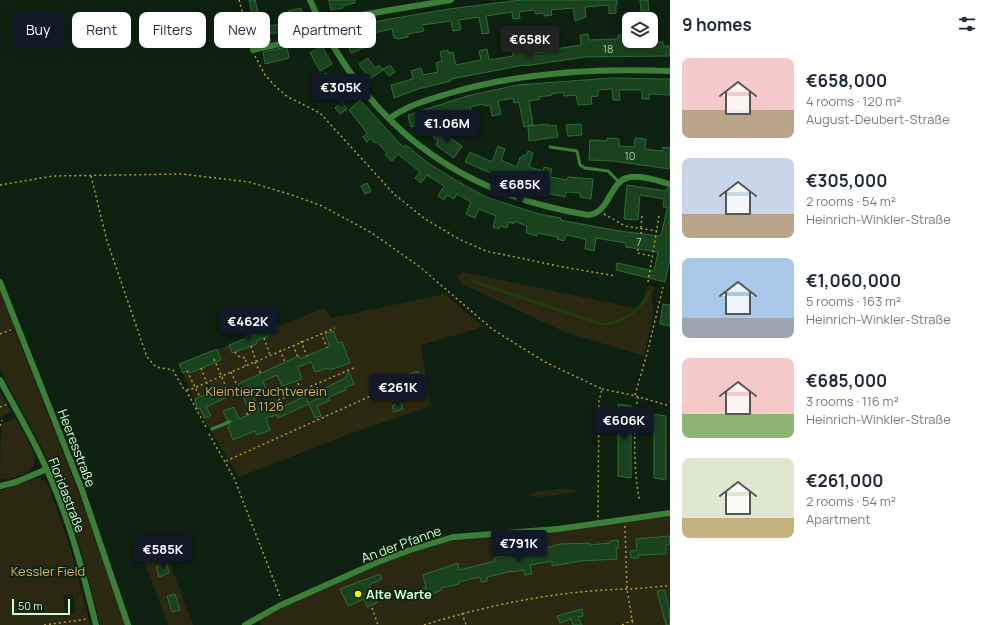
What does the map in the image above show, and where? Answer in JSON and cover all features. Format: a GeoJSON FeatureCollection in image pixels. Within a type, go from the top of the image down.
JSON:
{"type":"FeatureCollection","features":[{"type":"Feature","properties":{"kind":"street"},"geometry":{"type":"LineString","coordinates":[[310,0],[315,12]]}},
{"type":"Feature","properties":{"kind":"street"},"geometry":{"type":"LineString","coordinates":[[376,12],[451,0]]}},
{"type":"Feature","properties":{"kind":"street"},"geometry":{"type":"LineString","coordinates":[[253,50],[278,44]]}},
{"type":"Feature","properties":{"kind":"street"},"geometry":{"type":"LineString","coordinates":[[334,48],[362,89],[389,119],[419,146],[449,166],[478,182],[509,196],[560,210],[588,215],[599,211],[620,182],[626,178],[633,177],[670,184]]}},
{"type":"Feature","properties":{"kind":"street"},"geometry":{"type":"LineString","coordinates":[[389,119],[399,112],[424,101],[457,91],[500,81],[538,75],[592,71],[628,69],[670,71]]}},
{"type":"Feature","properties":{"kind":"street","name":"Heeresstraße"},"geometry":{"type":"LineString","coordinates":[[0,282],[82,490],[128,625]]}},
{"type":"Feature","properties":{"kind":"street","name":"Floridastraße"},"geometry":{"type":"LineString","coordinates":[[0,380],[47,469],[66,518],[96,625]]}},
{"type":"Feature","properties":{"kind":"street"},"geometry":{"type":"LineString","coordinates":[[0,486],[16,482],[47,469]]}},
{"type":"Feature","properties":{"kind":"street","name":"An der Pfanne"},"geometry":{"type":"LineString","coordinates":[[284,604],[410,550],[453,537],[558,529],[670,513]]}},
{"type":"Feature","properties":{"kind":"street"},"geometry":{"type":"LineString","coordinates":[[245,625],[284,604]]}},
{"type":"Feature","properties":{"kind":"lane"},"geometry":{"type":"LineString","coordinates":[[550,147],[577,151],[580,165],[585,168],[608,171],[620,182]]}},
{"type":"Feature","properties":{"kind":"lane"},"geometry":{"type":"LineString","coordinates":[[212,429],[229,422]]}},
{"type":"Feature","properties":{"kind":"path"},"geometry":{"type":"LineString","coordinates":[[240,0],[253,50],[265,75],[288,97],[320,113],[394,194],[425,219],[461,240],[486,251],[616,276]]}},
{"type":"Feature","properties":{"kind":"path"},"geometry":{"type":"LineString","coordinates":[[0,185],[53,176],[199,175],[266,186],[322,206],[372,233],[420,267],[492,329],[546,362],[602,389],[635,396],[670,406]]}},
{"type":"Feature","properties":{"kind":"path"},"geometry":{"type":"LineString","coordinates":[[91,176],[107,241],[147,357],[156,366],[173,370],[181,385],[189,390],[301,341],[335,328]]}},
{"type":"Feature","properties":{"kind":"path"},"geometry":{"type":"LineString","coordinates":[[599,211],[625,226],[657,231]]}},
{"type":"Feature","properties":{"kind":"path"},"geometry":{"type":"LineString","coordinates":[[640,234],[642,216]]}},
{"type":"Feature","properties":{"kind":"path"},"geometry":{"type":"LineString","coordinates":[[648,282],[659,216]]}},
{"type":"Feature","properties":{"kind":"path"},"geometry":{"type":"LineString","coordinates":[[638,249],[637,253],[652,256]]}},
{"type":"Feature","properties":{"kind":"path"},"geometry":{"type":"LineString","coordinates":[[635,396],[648,350],[662,287]]}},
{"type":"Feature","properties":{"kind":"path"},"geometry":{"type":"LineString","coordinates":[[0,334],[17,328]]}},
{"type":"Feature","properties":{"kind":"path"},"geometry":{"type":"LineString","coordinates":[[321,333],[327,348]]}},
{"type":"Feature","properties":{"kind":"path"},"geometry":{"type":"LineString","coordinates":[[264,338],[270,355]]}},
{"type":"Feature","properties":{"kind":"path"},"geometry":{"type":"LineString","coordinates":[[301,341],[307,356]]}},
{"type":"Feature","properties":{"kind":"path"},"geometry":{"type":"LineString","coordinates":[[293,345],[298,357]]}},
{"type":"Feature","properties":{"kind":"path"},"geometry":{"type":"LineString","coordinates":[[251,346],[261,374]]}},
{"type":"Feature","properties":{"kind":"path"},"geometry":{"type":"LineString","coordinates":[[280,350],[286,362]]}},
{"type":"Feature","properties":{"kind":"path"},"geometry":{"type":"LineString","coordinates":[[235,352],[238,356],[246,358],[245,366]]}},
{"type":"Feature","properties":{"kind":"path"},"geometry":{"type":"LineString","coordinates":[[214,359],[226,387]]}},
{"type":"Feature","properties":{"kind":"path"},"geometry":{"type":"LineString","coordinates":[[246,414],[356,367]]}},
{"type":"Feature","properties":{"kind":"path"},"geometry":{"type":"LineString","coordinates":[[201,368],[210,391]]}},
{"type":"Feature","properties":{"kind":"path"},"geometry":{"type":"LineString","coordinates":[[187,371],[200,397]]}},
{"type":"Feature","properties":{"kind":"path"},"geometry":{"type":"LineString","coordinates":[[231,372],[236,383]]}},
{"type":"Feature","properties":{"kind":"path"},"geometry":{"type":"LineString","coordinates":[[298,383],[301,390]]}},
{"type":"Feature","properties":{"kind":"path"},"geometry":{"type":"LineString","coordinates":[[186,388],[196,410],[226,461],[234,478],[284,604]]}},
{"type":"Feature","properties":{"kind":"path"},"geometry":{"type":"LineString","coordinates":[[598,524],[599,401],[602,389]]}},
{"type":"Feature","properties":{"kind":"path"},"geometry":{"type":"LineString","coordinates":[[226,461],[382,391]]}},
{"type":"Feature","properties":{"kind":"path"},"geometry":{"type":"LineString","coordinates":[[638,397],[636,411],[636,482],[639,499]]}},
{"type":"Feature","properties":{"kind":"path"},"geometry":{"type":"LineString","coordinates":[[0,426],[2,420]]}},
{"type":"Feature","properties":{"kind":"path"},"geometry":{"type":"LineString","coordinates":[[624,525],[627,589],[634,625]]}},
{"type":"Feature","properties":{"kind":"path"},"geometry":{"type":"LineString","coordinates":[[424,625],[462,613],[527,599],[580,592],[670,586]]}},
{"type":"Feature","properties":{"kind":"path"},"geometry":{"type":"LineString","coordinates":[[372,608],[378,625]]}},
{"type":"Feature","properties":{"kind":"path"},"geometry":{"type":"LineString","coordinates":[[462,613],[466,625]]}},
{"type":"Feature","properties":{"kind":"path"},"geometry":{"type":"LineString","coordinates":[[44,625],[94,618]]}},
{"type":"Feature","properties":{"kind":"path"},"geometry":{"type":"LineString","coordinates":[[622,625],[633,620]]}},
{"type":"Feature","properties":{"kind":"green space"},"geometry":{"type":"Polygon","coordinates":[[[463,272],[635,308],[642,302],[648,285],[655,287],[652,296],[653,316],[644,356],[565,332],[462,284],[457,276],[463,272]]]}},
{"type":"Feature","properties":{"kind":"green space"},"geometry":{"type":"Polygon","coordinates":[[[0,290],[15,329],[0,335],[0,290]]]}},
{"type":"Feature","properties":{"kind":"green space","name":"Kleintierzuchtverein B 1126"},"geometry":{"type":"Polygon","coordinates":[[[442,292],[485,328],[482,327],[422,345],[421,348],[431,406],[344,436],[239,477],[198,410],[179,364],[325,308],[331,318],[441,295],[442,292]]]}},
{"type":"Feature","properties":{"kind":"green space"},"geometry":{"type":"Polygon","coordinates":[[[15,331],[78,491],[125,625],[100,625],[80,547],[62,493],[43,450],[0,370],[0,336],[15,331]]]}},
{"type":"Feature","properties":{"kind":"green space"},"geometry":{"type":"Polygon","coordinates":[[[0,392],[11,412],[0,418],[0,392]]]}},
{"type":"Feature","properties":{"kind":"green space"},"geometry":{"type":"Polygon","coordinates":[[[15,418],[32,450],[34,459],[33,466],[28,472],[17,477],[0,480],[1,428],[2,424],[15,418]]]}},
{"type":"Feature","properties":{"kind":"green space","name":"Kessler Field"},"geometry":{"type":"Polygon","coordinates":[[[37,478],[45,481],[48,485],[71,550],[90,625],[0,625],[0,490],[37,478]],[[73,594],[63,595],[65,614],[75,613],[73,594]]]}},
{"type":"Feature","properties":{"kind":"green space"},"geometry":{"type":"Polygon","coordinates":[[[564,489],[581,491],[543,497],[526,495],[541,491],[564,489]]]}},
{"type":"Feature","properties":{"kind":"green space"},"geometry":{"type":"Polygon","coordinates":[[[670,515],[670,625],[261,625],[259,619],[410,551],[457,539],[670,515]]]}},
{"type":"Feature","properties":{"kind":"green space"},"geometry":{"type":"Polygon","coordinates":[[[163,545],[193,625],[168,625],[141,553],[163,545]]]}},
{"type":"Feature","properties":{"kind":"building"},"geometry":{"type":"Polygon","coordinates":[[[249,0],[255,0],[258,12],[252,12],[249,0]]]}},
{"type":"Feature","properties":{"kind":"building"},"geometry":{"type":"Polygon","coordinates":[[[329,0],[355,0],[355,3],[342,6],[343,8],[331,10],[329,0]]]}},
{"type":"Feature","properties":{"kind":"building"},"geometry":{"type":"Polygon","coordinates":[[[521,0],[617,0],[616,13],[609,14],[609,5],[585,7],[586,17],[575,21],[573,8],[551,10],[552,15],[544,16],[544,13],[536,14],[533,10],[519,12],[520,18],[513,19],[512,12],[486,16],[489,33],[482,34],[479,17],[459,20],[461,30],[453,31],[451,21],[422,25],[424,31],[408,34],[408,37],[399,39],[394,38],[392,29],[376,32],[376,22],[449,9],[521,0]]]}},
{"type":"Feature","properties":{"kind":"building"},"geometry":{"type":"Polygon","coordinates":[[[640,0],[648,0],[649,11],[641,11],[640,0]]]}},
{"type":"Feature","properties":{"kind":"building"},"geometry":{"type":"Polygon","coordinates":[[[301,8],[302,12],[288,12],[301,8]]]}},
{"type":"Feature","properties":{"kind":"building"},"geometry":{"type":"Polygon","coordinates":[[[278,24],[278,33],[270,34],[270,26],[278,24]]]}},
{"type":"Feature","properties":{"kind":"building"},"geometry":{"type":"Polygon","coordinates":[[[588,34],[589,40],[618,39],[618,35],[622,35],[622,48],[658,48],[658,42],[663,42],[663,46],[670,46],[670,56],[585,57],[524,65],[451,79],[451,81],[418,89],[394,98],[391,85],[413,79],[411,71],[421,68],[423,75],[438,72],[436,63],[442,61],[440,52],[448,50],[448,53],[453,52],[456,65],[481,60],[479,51],[487,49],[489,60],[513,56],[512,47],[521,46],[521,48],[527,46],[529,52],[534,51],[535,53],[549,51],[548,43],[555,41],[556,49],[581,45],[580,35],[588,34]]]}},
{"type":"Feature","properties":{"kind":"building"},"geometry":{"type":"Polygon","coordinates":[[[287,48],[289,58],[265,64],[263,52],[287,48]]]}},
{"type":"Feature","properties":{"kind":"building"},"geometry":{"type":"Polygon","coordinates":[[[319,48],[323,48],[332,64],[320,71],[310,53],[319,48]]]}},
{"type":"Feature","properties":{"kind":"building"},"geometry":{"type":"Polygon","coordinates":[[[349,48],[364,48],[351,53],[349,48]]]}},
{"type":"Feature","properties":{"kind":"building"},"geometry":{"type":"Polygon","coordinates":[[[368,58],[375,68],[379,65],[383,70],[370,79],[359,64],[368,58]]]}},
{"type":"Feature","properties":{"kind":"building"},"geometry":{"type":"Polygon","coordinates":[[[390,65],[395,72],[389,76],[383,69],[390,65]]]}},
{"type":"Feature","properties":{"kind":"building"},"geometry":{"type":"Polygon","coordinates":[[[326,73],[331,79],[322,85],[318,79],[326,73]]]}},
{"type":"Feature","properties":{"kind":"building"},"geometry":{"type":"Polygon","coordinates":[[[341,75],[353,92],[340,101],[334,93],[338,90],[331,82],[341,75]]]}},
{"type":"Feature","properties":{"kind":"building"},"geometry":{"type":"Polygon","coordinates":[[[612,78],[670,79],[670,95],[649,94],[649,99],[642,99],[642,90],[619,90],[620,100],[613,100],[612,89],[598,90],[598,96],[591,97],[592,104],[578,105],[576,95],[564,96],[563,92],[551,94],[552,95],[539,97],[540,99],[529,101],[533,125],[524,127],[519,102],[514,103],[513,98],[498,101],[501,114],[492,116],[490,105],[484,106],[484,104],[470,107],[474,122],[465,125],[462,112],[456,114],[455,111],[441,115],[443,121],[427,126],[426,122],[411,127],[408,115],[467,96],[517,85],[612,78]]]}},
{"type":"Feature","properties":{"kind":"building"},"geometry":{"type":"Polygon","coordinates":[[[360,100],[403,147],[406,145],[428,163],[484,196],[539,214],[561,218],[560,220],[619,231],[661,236],[667,209],[670,209],[670,259],[665,282],[616,270],[617,263],[654,271],[658,252],[626,247],[626,243],[596,238],[594,251],[585,249],[586,240],[581,238],[566,235],[564,241],[557,239],[558,237],[537,233],[537,236],[526,233],[527,226],[514,221],[514,224],[509,222],[507,228],[500,226],[499,229],[493,227],[496,216],[479,209],[475,218],[466,214],[471,202],[457,194],[454,199],[447,195],[444,200],[438,196],[444,186],[427,175],[421,183],[415,178],[420,172],[398,154],[392,161],[385,155],[387,153],[377,142],[375,143],[370,138],[367,142],[363,137],[367,133],[349,110],[360,100]]]}},
{"type":"Feature","properties":{"kind":"building"},"geometry":{"type":"Polygon","coordinates":[[[342,102],[347,109],[340,114],[335,108],[342,102]]]}},
{"type":"Feature","properties":{"kind":"building"},"geometry":{"type":"Polygon","coordinates":[[[548,124],[548,126],[556,125],[558,137],[529,141],[528,126],[548,124]]]}},
{"type":"Feature","properties":{"kind":"building"},"geometry":{"type":"Polygon","coordinates":[[[581,124],[582,135],[568,136],[566,125],[581,124]]]}},
{"type":"Feature","properties":{"kind":"building"},"geometry":{"type":"Polygon","coordinates":[[[438,130],[462,146],[454,158],[436,145],[438,140],[433,137],[438,130]]]}},
{"type":"Feature","properties":{"kind":"building"},"geometry":{"type":"Polygon","coordinates":[[[607,138],[619,139],[619,146],[634,147],[635,138],[646,139],[645,149],[662,151],[663,147],[670,148],[670,169],[613,161],[589,160],[590,140],[607,141],[607,138]]]}},
{"type":"Feature","properties":{"kind":"building"},"geometry":{"type":"Polygon","coordinates":[[[498,146],[505,149],[501,160],[517,167],[520,157],[522,158],[523,155],[526,156],[528,151],[533,153],[529,167],[543,171],[544,167],[552,169],[550,177],[567,180],[568,177],[593,179],[591,199],[580,197],[580,193],[566,192],[565,197],[546,193],[519,185],[465,162],[470,152],[492,162],[498,146]]]}},
{"type":"Feature","properties":{"kind":"building"},"geometry":{"type":"Polygon","coordinates":[[[367,183],[371,191],[365,194],[361,186],[367,183]]]}},
{"type":"Feature","properties":{"kind":"building"},"geometry":{"type":"Polygon","coordinates":[[[627,185],[666,191],[667,188],[670,188],[670,208],[663,207],[664,199],[640,195],[638,220],[624,219],[627,185]]]}},
{"type":"Feature","properties":{"kind":"building"},"geometry":{"type":"Polygon","coordinates":[[[663,304],[670,305],[670,326],[660,324],[663,304]]]}},
{"type":"Feature","properties":{"kind":"building"},"geometry":{"type":"Polygon","coordinates":[[[266,330],[269,336],[256,341],[257,344],[232,353],[229,345],[266,330]]]}},
{"type":"Feature","properties":{"kind":"building"},"geometry":{"type":"Polygon","coordinates":[[[333,331],[338,343],[342,342],[350,363],[329,370],[328,368],[315,372],[311,362],[298,367],[302,379],[282,386],[277,375],[263,381],[268,392],[254,398],[259,410],[278,401],[282,407],[306,396],[308,403],[322,397],[319,391],[345,378],[349,372],[354,384],[345,388],[346,390],[329,397],[330,400],[317,406],[321,416],[315,418],[309,404],[278,418],[277,415],[266,418],[270,430],[257,435],[255,431],[233,440],[228,427],[232,421],[227,420],[223,411],[234,407],[239,419],[250,414],[238,384],[299,356],[300,359],[330,346],[325,334],[333,331]]]}},
{"type":"Feature","properties":{"kind":"building"},"geometry":{"type":"Polygon","coordinates":[[[217,349],[221,360],[190,373],[189,370],[183,373],[179,364],[217,349]]]}},
{"type":"Feature","properties":{"kind":"building"},"geometry":{"type":"Polygon","coordinates":[[[418,371],[420,377],[411,380],[409,374],[418,371]]]}},
{"type":"Feature","properties":{"kind":"building"},"geometry":{"type":"Polygon","coordinates":[[[227,386],[230,396],[206,407],[211,415],[205,418],[200,408],[197,409],[195,399],[227,386]]]}},
{"type":"Feature","properties":{"kind":"building"},"geometry":{"type":"Polygon","coordinates":[[[401,403],[403,409],[394,412],[392,406],[401,403]]]}},
{"type":"Feature","properties":{"kind":"building"},"geometry":{"type":"Polygon","coordinates":[[[618,404],[631,406],[631,478],[618,476],[618,404]]]}},
{"type":"Feature","properties":{"kind":"building"},"geometry":{"type":"Polygon","coordinates":[[[654,414],[666,416],[666,480],[654,478],[654,414]]]}},
{"type":"Feature","properties":{"kind":"building"},"geometry":{"type":"Polygon","coordinates":[[[670,536],[670,544],[666,545],[666,554],[638,555],[639,558],[631,558],[630,551],[637,550],[636,539],[670,536]]]}},
{"type":"Feature","properties":{"kind":"building"},"geometry":{"type":"Polygon","coordinates":[[[618,540],[619,548],[616,548],[617,559],[581,561],[552,566],[552,561],[530,565],[532,574],[525,575],[524,570],[512,571],[487,577],[487,581],[481,582],[480,577],[441,588],[442,590],[425,597],[422,589],[426,588],[423,575],[458,563],[459,570],[495,561],[494,558],[509,555],[509,553],[517,551],[518,556],[560,544],[590,543],[590,545],[610,543],[610,541],[618,540]]]}},
{"type":"Feature","properties":{"kind":"building"},"geometry":{"type":"Polygon","coordinates":[[[167,564],[169,573],[159,577],[156,567],[167,564]]]}},
{"type":"Feature","properties":{"kind":"building","name":"Alte Warte"},"geometry":{"type":"Polygon","coordinates":[[[380,574],[382,579],[369,585],[377,603],[367,607],[364,599],[348,606],[340,589],[380,574]]]}},
{"type":"Feature","properties":{"kind":"building"},"geometry":{"type":"Polygon","coordinates":[[[665,590],[670,615],[670,625],[666,625],[657,591],[665,590]]]}},
{"type":"Feature","properties":{"kind":"building"},"geometry":{"type":"Polygon","coordinates":[[[175,594],[180,610],[172,612],[167,596],[175,594]]]}},
{"type":"Feature","properties":{"kind":"building"},"geometry":{"type":"Polygon","coordinates":[[[582,609],[583,616],[578,617],[582,625],[573,625],[571,619],[560,623],[557,616],[582,609]]]}},
{"type":"Feature","properties":{"kind":"waterway"},"geometry":{"type":"LineString","coordinates":[[472,281],[601,324],[617,322],[630,315],[642,304],[650,291]]}},
{"type":"Feature","properties":{"kind":"place","name":"Alte Warte"},"geometry":{"type":"Point","coordinates":[358,594]}}]}
